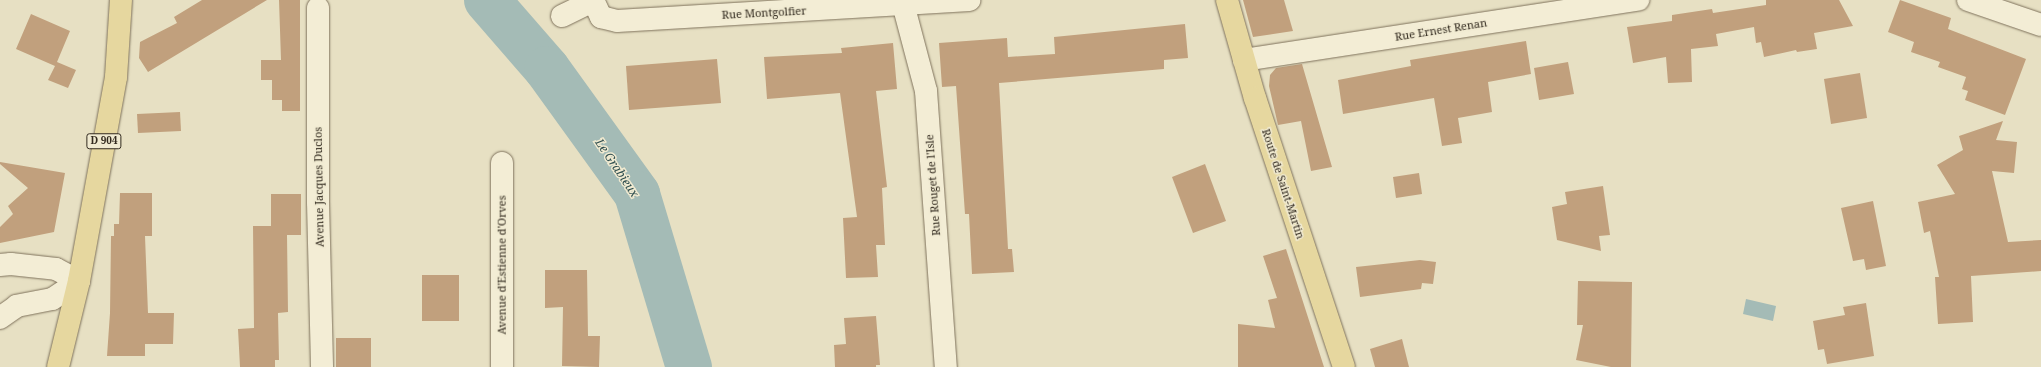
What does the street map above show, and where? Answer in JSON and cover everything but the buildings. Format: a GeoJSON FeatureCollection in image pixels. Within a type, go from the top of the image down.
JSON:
{"type":"FeatureCollection","features":[{"type":"Feature","properties":{"kind":"main road","name":"D 904"},"geometry":{"type":"LineString","coordinates":[[58,367],[79,282],[116,77],[121,0]]}},
{"type":"Feature","properties":{"kind":"main road","name":"Route de Saint-Martin"},"geometry":{"type":"LineString","coordinates":[[1227,0],[1244,60],[1344,367]]}},
{"type":"Feature","properties":{"kind":"street","name":"Rue Montgolfier"},"geometry":{"type":"LineString","coordinates":[[593,1],[601,17],[617,21],[902,2],[969,0]]}},
{"type":"Feature","properties":{"kind":"street","name":"Rue Ernest Renan"},"geometry":{"type":"LineString","coordinates":[[1244,60],[1638,0]]}},
{"type":"Feature","properties":{"kind":"street"},"geometry":{"type":"LineString","coordinates":[[1968,0],[2041,26]]}},
{"type":"Feature","properties":{"kind":"street"},"geometry":{"type":"LineString","coordinates":[[562,16],[593,1]]}},
{"type":"Feature","properties":{"kind":"street","name":"Rue Rouget de l'Isle"},"geometry":{"type":"LineString","coordinates":[[902,2],[926,91],[946,367]]}},
{"type":"Feature","properties":{"kind":"street","name":"Avenue Jacques Duclos"},"geometry":{"type":"LineString","coordinates":[[318,8],[318,202],[322,367]]}},
{"type":"Feature","properties":{"kind":"street","name":"Avenue d'Estienne d'Orves"},"geometry":{"type":"LineString","coordinates":[[502,163],[502,367]]}},
{"type":"Feature","properties":{"kind":"street"},"geometry":{"type":"LineString","coordinates":[[0,265],[11,264],[56,268],[79,282],[52,299],[17,306],[0,318]]}},
{"type":"Feature","properties":{"kind":"water"},"geometry":{"type":"Polygon","coordinates":[[[1746,299],[1776,306],[1773,321],[1743,314],[1746,299]]]}},
{"type":"Feature","properties":{"kind":"waterway","name":"Le Grabieux"},"geometry":{"type":"LineString","coordinates":[[487,0],[547,69],[637,194],[689,367]]}}]}
